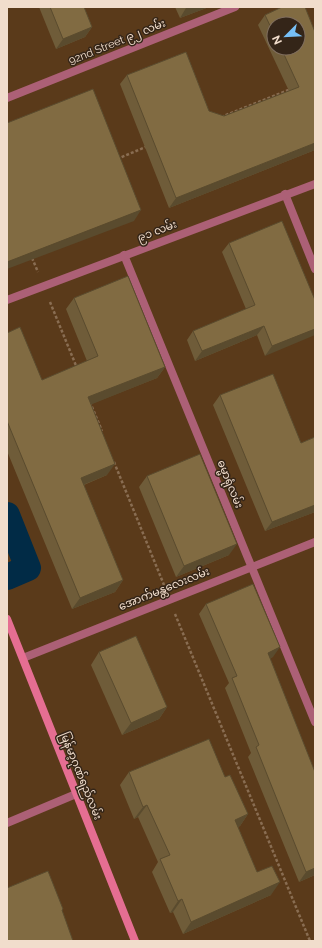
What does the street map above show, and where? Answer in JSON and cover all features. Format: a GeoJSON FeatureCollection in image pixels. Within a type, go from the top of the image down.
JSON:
{"type":"FeatureCollection","features":[{"type":"Feature","properties":{"kind":"street","name":"92nd Street ၉၂ လမ်း"},"geometry":{"type":"LineString","coordinates":[[7,98],[235,7]]}},
{"type":"Feature","properties":{"kind":"street","name":"၉၁ လမ်း"},"geometry":{"type":"LineString","coordinates":[[7,300],[285,194],[315,184]]}},
{"type":"Feature","properties":{"kind":"street"},"geometry":{"type":"LineString","coordinates":[[285,194],[315,269]]}},
{"type":"Feature","properties":{"kind":"street","name":"ဓမ္မာရုံလမ်း"},"geometry":{"type":"LineString","coordinates":[[124,255],[315,722]]}},
{"type":"Feature","properties":{"kind":"street","name":"အောက်မန္တလေးလမ်း"},"geometry":{"type":"LineString","coordinates":[[23,658],[315,542]]}},
{"type":"Feature","properties":{"kind":"street","name":"မြန်မာ့ဂုဏ်ရည်လမ်း"},"geometry":{"type":"LineString","coordinates":[[7,619],[135,941]]}},
{"type":"Feature","properties":{"kind":"street"},"geometry":{"type":"LineString","coordinates":[[7,824],[76,794]]}},
{"type":"Feature","properties":{"kind":"path"},"geometry":{"type":"LineString","coordinates":[[220,118],[293,88]]}},
{"type":"Feature","properties":{"kind":"path"},"geometry":{"type":"LineString","coordinates":[[110,162],[154,144]]}},
{"type":"Feature","properties":{"kind":"path"},"geometry":{"type":"LineString","coordinates":[[29,251],[79,373]]}},
{"type":"Feature","properties":{"kind":"path"},"geometry":{"type":"LineString","coordinates":[[87,395],[105,439]]}},
{"type":"Feature","properties":{"kind":"path"},"geometry":{"type":"LineString","coordinates":[[114,460],[169,599],[310,941]]}},
{"type":"Feature","properties":{"kind":"building"},"geometry":{"type":"Polygon","coordinates":[[[50,7],[84,7],[92,27],[63,39],[50,7]]]}},
{"type":"Feature","properties":{"kind":"building"},"geometry":{"type":"Polygon","coordinates":[[[282,7],[305,7],[315,32],[315,143],[176,198],[127,75],[186,52],[209,111],[224,116],[299,87],[285,56],[306,56],[306,16],[266,17],[265,15],[282,7]]]}},
{"type":"Feature","properties":{"kind":"building"},"geometry":{"type":"Polygon","coordinates":[[[93,89],[141,210],[7,262],[7,123],[93,89]]]}},
{"type":"Feature","properties":{"kind":"building"},"geometry":{"type":"Polygon","coordinates":[[[282,221],[315,300],[315,329],[272,346],[264,326],[202,351],[193,331],[255,305],[229,243],[282,221]]]}},
{"type":"Feature","properties":{"kind":"building"},"geometry":{"type":"Polygon","coordinates":[[[128,276],[165,367],[88,397],[115,464],[81,478],[123,580],[80,598],[7,421],[7,333],[20,327],[42,380],[98,356],[74,298],[128,276]]]}},
{"type":"Feature","properties":{"kind":"building"},"geometry":{"type":"Polygon","coordinates":[[[273,374],[301,443],[315,437],[315,505],[272,522],[220,395],[273,374]]]}},
{"type":"Feature","properties":{"kind":"building"},"geometry":{"type":"Polygon","coordinates":[[[200,454],[237,544],[184,566],[147,476],[200,454]]]}},
{"type":"Feature","properties":{"kind":"building"},"geometry":{"type":"Polygon","coordinates":[[[253,584],[280,647],[268,653],[315,772],[315,868],[306,872],[256,747],[259,745],[232,678],[237,676],[206,604],[253,584]]]}},
{"type":"Feature","properties":{"kind":"building"},"geometry":{"type":"Polygon","coordinates":[[[136,636],[167,707],[131,723],[99,652],[136,636]]]}},
{"type":"Feature","properties":{"kind":"building"},"geometry":{"type":"Polygon","coordinates":[[[209,739],[225,777],[230,775],[248,814],[235,820],[257,872],[272,866],[280,882],[191,922],[182,899],[178,901],[160,859],[170,855],[147,805],[143,807],[129,772],[209,739]]]}},
{"type":"Feature","properties":{"kind":"building"},"geometry":{"type":"Polygon","coordinates":[[[48,871],[63,909],[62,910],[73,941],[7,941],[7,888],[48,871]]]}},
{"type":"Feature","properties":{"kind":"waterway"},"geometry":{"type":"LineString","coordinates":[[7,515],[28,568],[7,577]]}}]}
